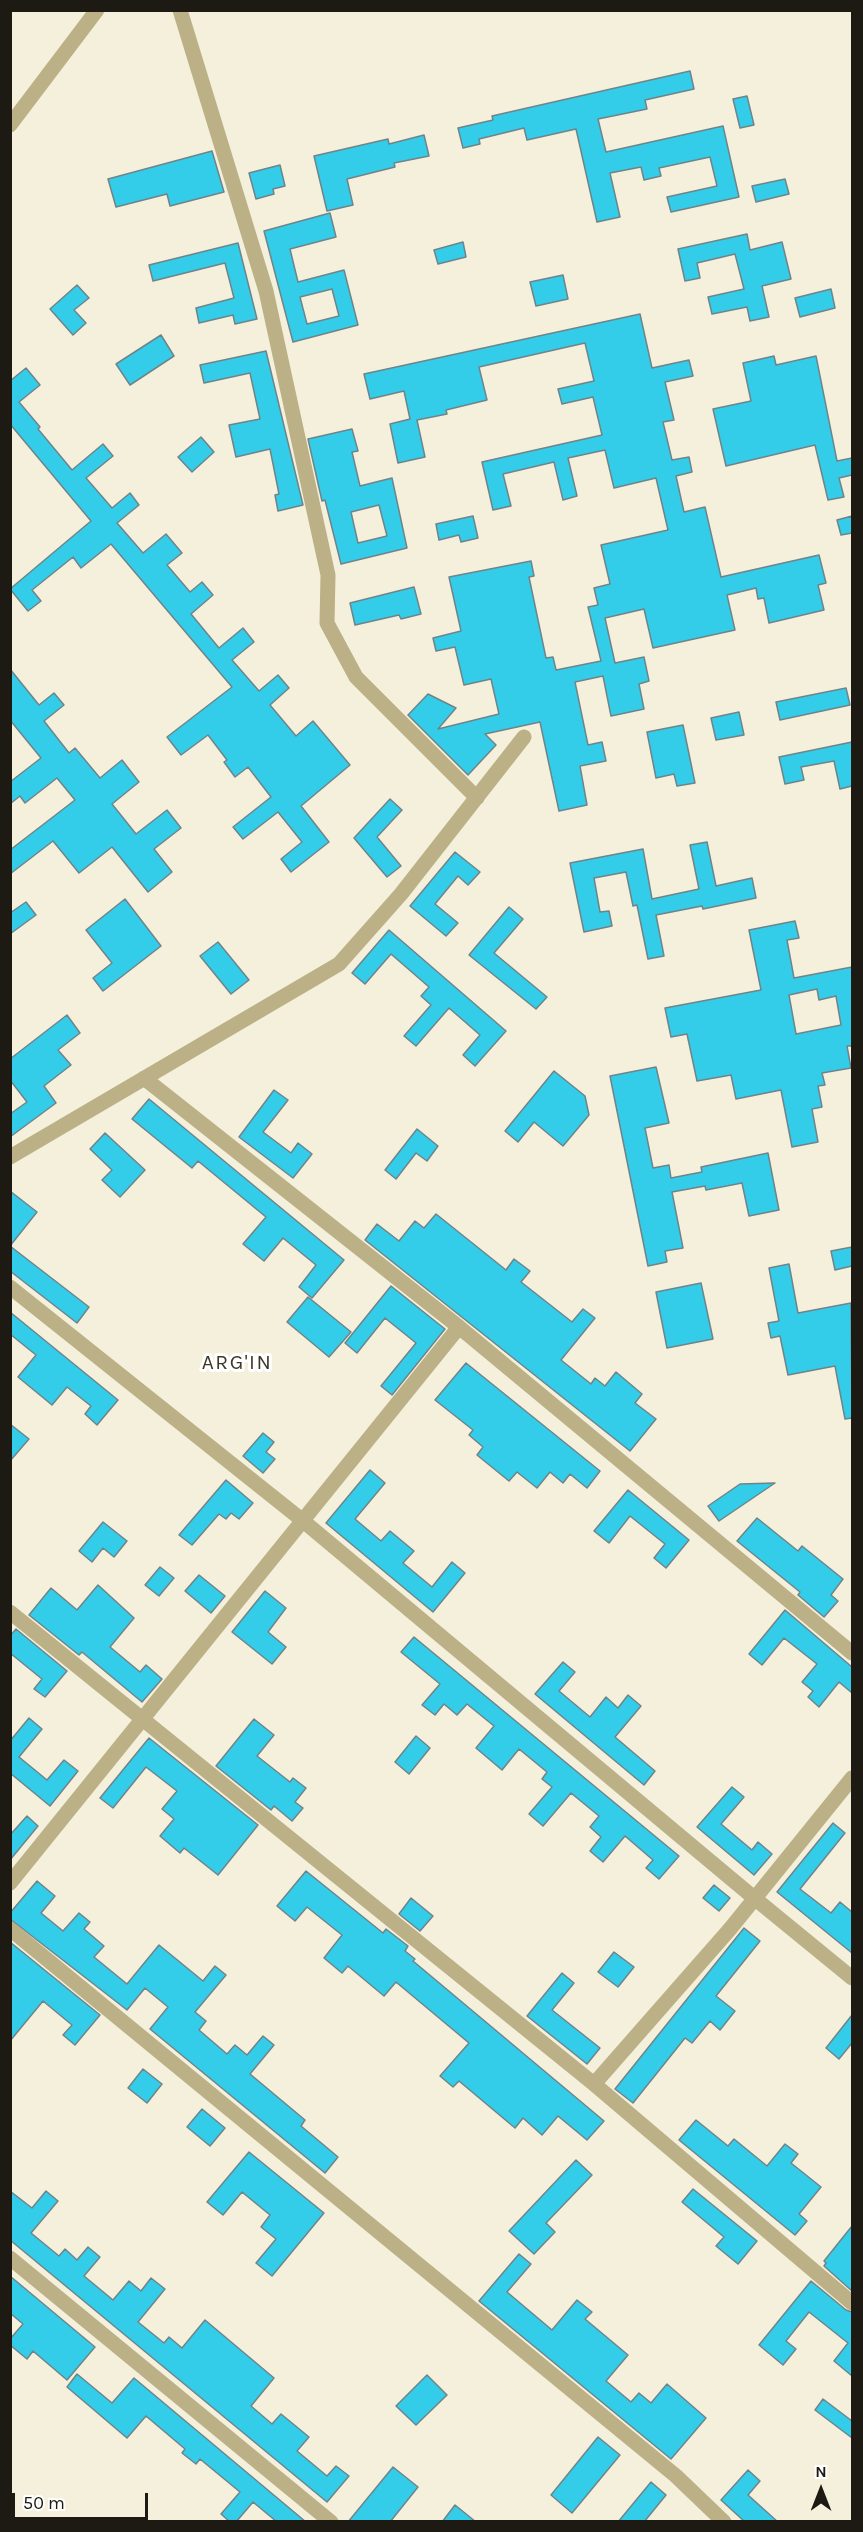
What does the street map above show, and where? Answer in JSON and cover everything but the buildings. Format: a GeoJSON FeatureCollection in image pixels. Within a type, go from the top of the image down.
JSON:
{"type":"FeatureCollection","features":[{"type":"Feature","properties":{"kind":"street"},"geometry":{"type":"LineString","coordinates":[[10,124],[97,10]]}},
{"type":"Feature","properties":{"kind":"street"},"geometry":{"type":"LineString","coordinates":[[180,10],[266,291],[327,575],[327,623],[356,677],[477,798]]}},
{"type":"Feature","properties":{"kind":"street"},"geometry":{"type":"LineString","coordinates":[[10,1157],[339,964],[401,894],[524,737]]}},
{"type":"Feature","properties":{"kind":"street"},"geometry":{"type":"LineString","coordinates":[[144,1078],[459,1328],[852,1653]]}},
{"type":"Feature","properties":{"kind":"street"},"geometry":{"type":"LineString","coordinates":[[10,1287],[302,1520],[852,1978]]}},
{"type":"Feature","properties":{"kind":"street"},"geometry":{"type":"LineString","coordinates":[[10,1883],[459,1328]]}},
{"type":"Feature","properties":{"kind":"street"},"geometry":{"type":"LineString","coordinates":[[10,1612],[594,2084],[852,2303]]}},
{"type":"Feature","properties":{"kind":"street"},"geometry":{"type":"LineString","coordinates":[[594,2084],[730,1929],[753,1897],[852,1778]]}},
{"type":"Feature","properties":{"kind":"street"},"geometry":{"type":"LineString","coordinates":[[10,1929],[676,2476],[724,2522]]}},
{"type":"Feature","properties":{"kind":"street"},"geometry":{"type":"LineString","coordinates":[[10,2258],[331,2522]]}},
{"type":"Feature","properties":{"kind":"district","name":"ARG'IN"},"geometry":{"type":"Point","coordinates":[237,1363]}}]}
